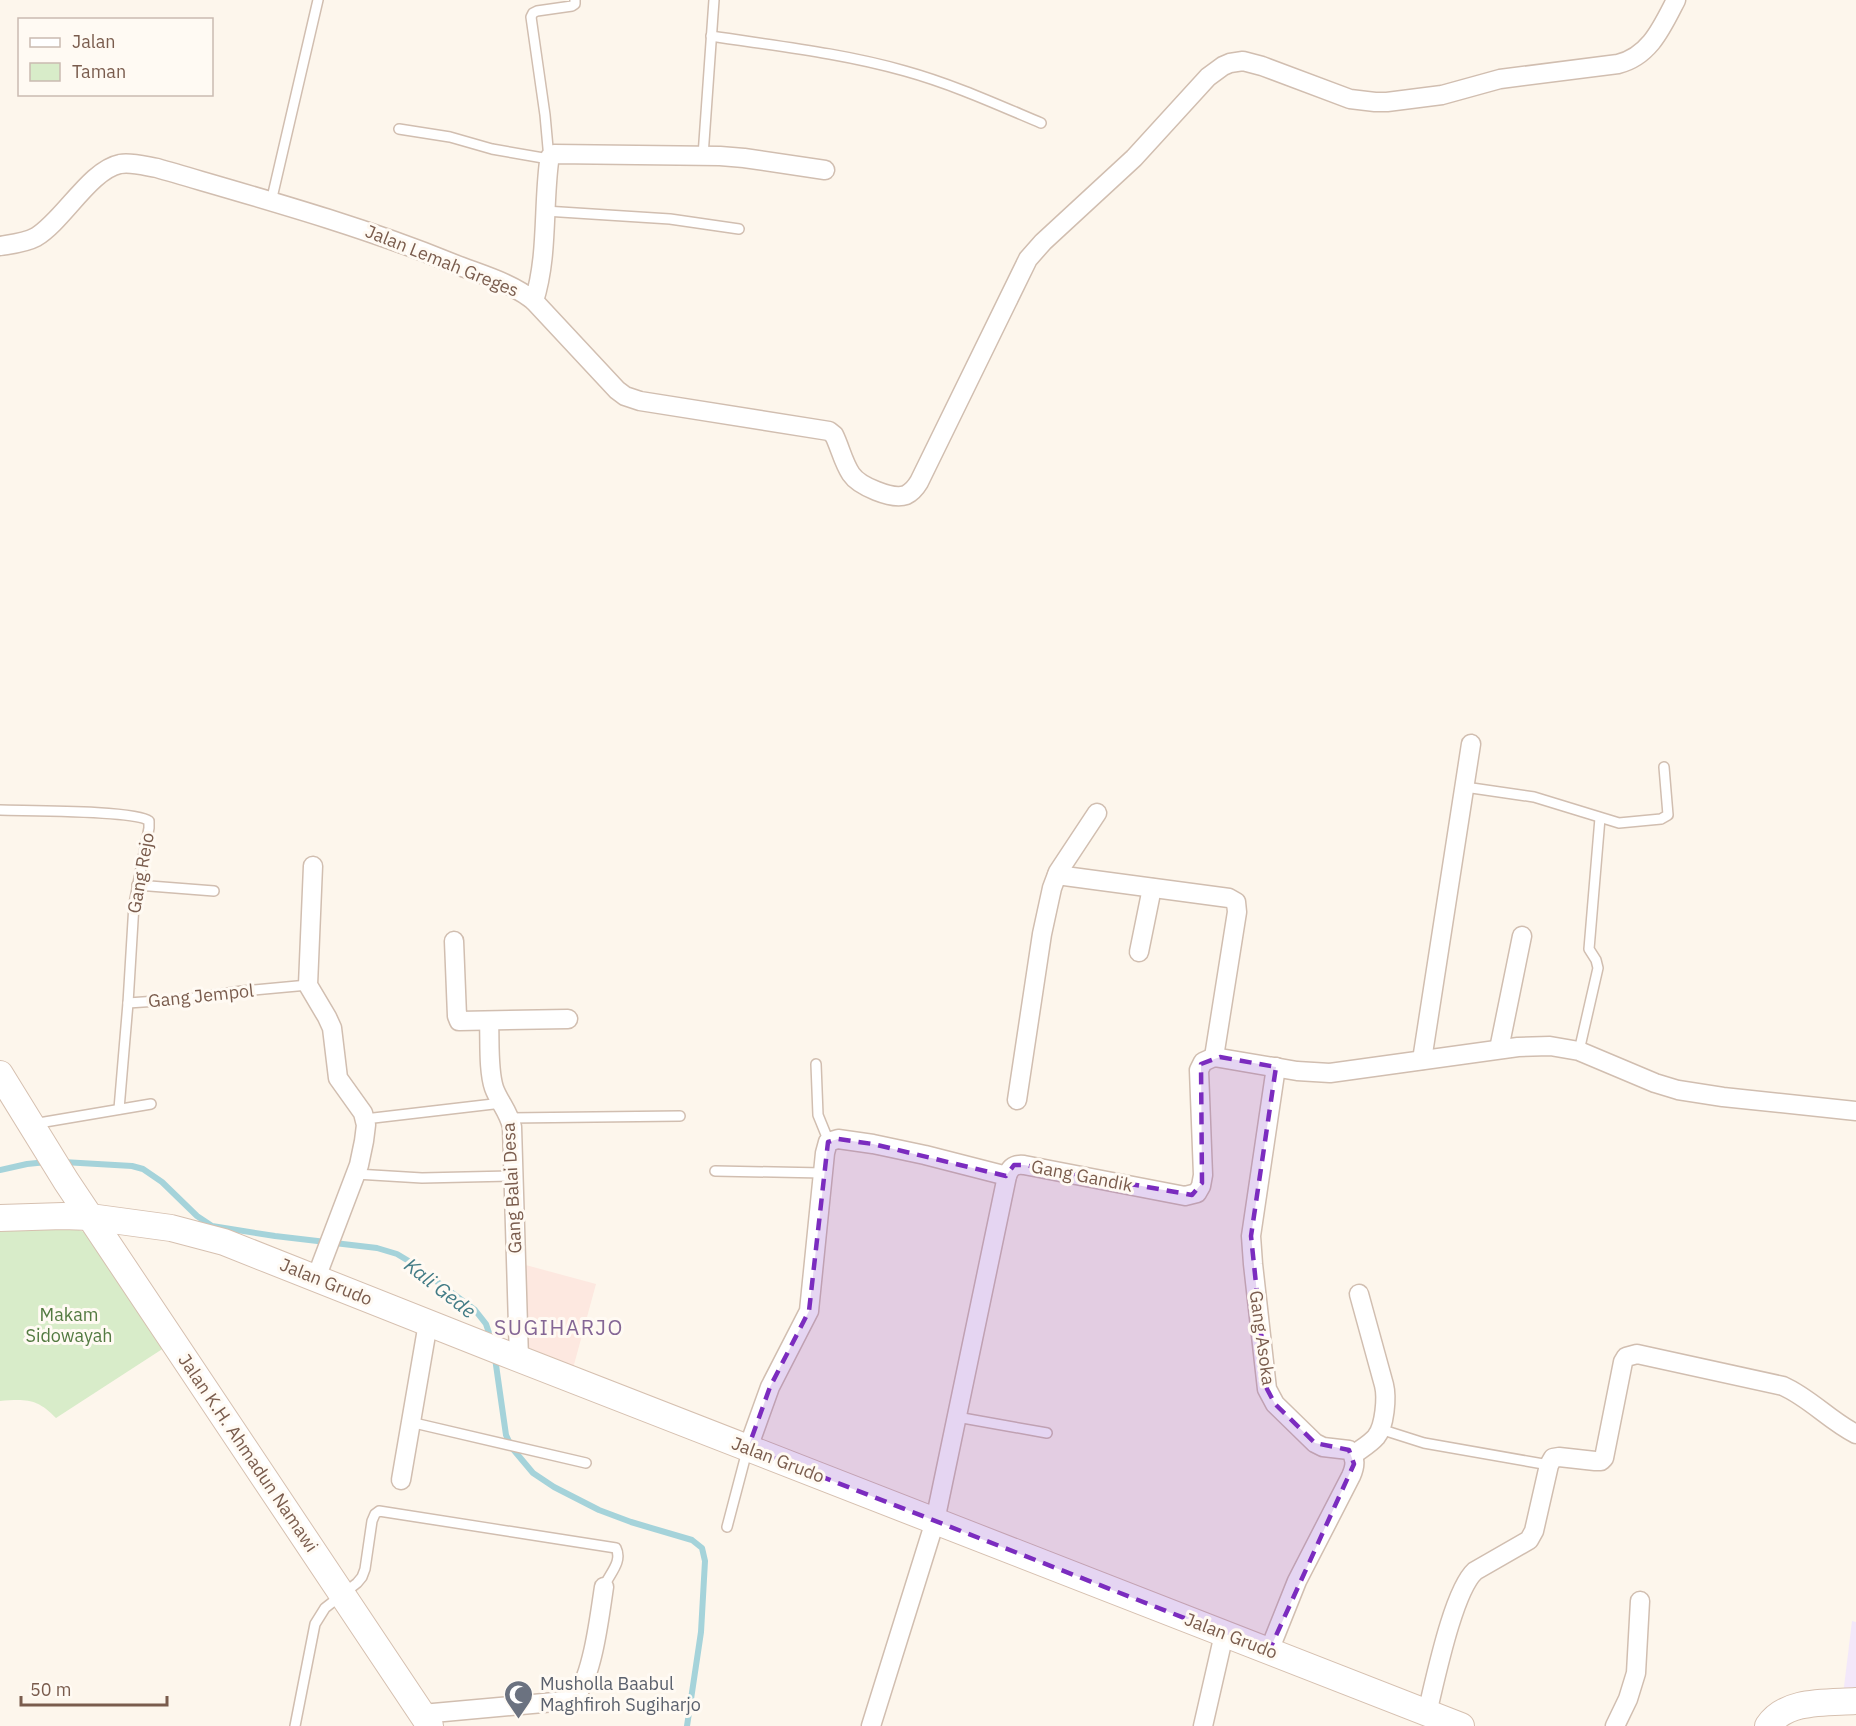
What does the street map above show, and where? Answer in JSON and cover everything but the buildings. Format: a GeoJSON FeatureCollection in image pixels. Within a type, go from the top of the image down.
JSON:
{"type":"FeatureCollection","features":[{"type":"Feature","properties":{"kind":"street"},"geometry":{"type":"LineString","coordinates":[[534,301],[625,396],[640,401],[831,432],[854,478],[871,488],[902,496],[912,491],[919,482],[1028,259],[1043,242],[1134,158],[1208,77],[1222,66],[1236,62],[1251,63],[1338,95],[1363,101],[1387,102],[1428,97],[1500,80],[1629,61],[1642,53],[1652,42],[1676,0]]}},
{"type":"Feature","properties":{"kind":"street"},"geometry":{"type":"LineString","coordinates":[[549,159],[557,153],[703,156],[744,158],[825,170]]}},
{"type":"Feature","properties":{"kind":"street","name":"Jalan Lemah Greges"},"geometry":{"type":"LineString","coordinates":[[0,246],[35,237],[99,176],[110,168],[122,164],[157,168],[340,222],[405,244],[516,289],[534,301],[540,278],[549,159]]}},
{"type":"Feature","properties":{"kind":"street"},"geometry":{"type":"LineString","coordinates":[[1422,1060],[1471,744]]}},
{"type":"Feature","properties":{"kind":"street"},"geometry":{"type":"LineString","coordinates":[[1017,1100],[1042,934],[1057,875],[1097,813]]}},
{"type":"Feature","properties":{"kind":"street"},"geometry":{"type":"LineString","coordinates":[[313,866],[308,985],[332,1028],[339,1081],[365,1119],[364,1141],[356,1174],[316,1278]]}},
{"type":"Feature","properties":{"kind":"street"},"geometry":{"type":"LineString","coordinates":[[1057,875],[1229,898],[1236,902],[1237,912],[1214,1057],[1311,1073],[1330,1073],[1499,1049],[1550,1046],[1579,1051],[1655,1083],[1678,1090],[1856,1111]]}},
{"type":"Feature","properties":{"kind":"street"},"geometry":{"type":"LineString","coordinates":[[1138,952],[1152,888]]}},
{"type":"Feature","properties":{"kind":"street"},"geometry":{"type":"LineString","coordinates":[[1499,1049],[1522,936]]}},
{"type":"Feature","properties":{"kind":"street"},"geometry":{"type":"LineString","coordinates":[[454,941],[457,1019],[462,1022],[568,1019]]}},
{"type":"Feature","properties":{"kind":"street","name":"Gang Balai Desa"},"geometry":{"type":"LineString","coordinates":[[489,1022],[492,1080],[512,1127],[514,1176],[511,1356]]}},
{"type":"Feature","properties":{"kind":"street","name":"Gang Gandik"},"geometry":{"type":"LineString","coordinates":[[871,1726],[935,1521],[1007,1176],[1011,1168],[1014,1165],[1024,1165],[1185,1196],[1197,1193],[1203,1175],[1199,1070],[1203,1062],[1214,1057]]}},
{"type":"Feature","properties":{"kind":"street","name":"Gang Asoka"},"geometry":{"type":"LineString","coordinates":[[1276,1068],[1251,1236],[1252,1264],[1266,1383],[1275,1404],[1315,1443],[1323,1447],[1347,1450],[1353,1455]]}},
{"type":"Feature","properties":{"kind":"street","name":"Jalan K.H. Ahmadun Namawi"},"geometry":{"type":"LineString","coordinates":[[0,1074],[66,1181],[426,1720]]}},
{"type":"Feature","properties":{"kind":"street"},"geometry":{"type":"LineString","coordinates":[[748,1448],[770,1387],[809,1311],[825,1153],[829,1142],[838,1139],[873,1144],[1007,1176]]}},
{"type":"Feature","properties":{"kind":"street","name":"Jalan Grudo"},"geometry":{"type":"LineString","coordinates":[[0,1218],[90,1217],[161,1226],[199,1234],[1457,1725]]}},
{"type":"Feature","properties":{"kind":"street"},"geometry":{"type":"LineString","coordinates":[[1269,1651],[1297,1581],[1353,1472],[1353,1455],[1376,1437],[1380,1429],[1386,1390],[1359,1294]]}},
{"type":"Feature","properties":{"kind":"street"},"geometry":{"type":"LineString","coordinates":[[401,1480],[428,1323]]}},
{"type":"Feature","properties":{"kind":"street"},"geometry":{"type":"LineString","coordinates":[[1427,1713],[1447,1636],[1466,1583],[1475,1571],[1529,1540],[1534,1531],[1549,1465],[1553,1458],[1559,1456],[1603,1460],[1623,1362],[1626,1357],[1632,1354],[1783,1386],[1802,1396],[1838,1424],[1856,1434]]}},
{"type":"Feature","properties":{"kind":"street"},"geometry":{"type":"LineString","coordinates":[[426,1720],[565,1701],[572,1698],[581,1686],[591,1656],[604,1587]]}},
{"type":"Feature","properties":{"kind":"street"},"geometry":{"type":"LineString","coordinates":[[1615,1726],[1636,1674],[1640,1601]]}},
{"type":"Feature","properties":{"kind":"street"},"geometry":{"type":"LineString","coordinates":[[1203,1726],[1224,1634]]}},
{"type":"Feature","properties":{"kind":"street"},"geometry":{"type":"LineString","coordinates":[[1768,1726],[1777,1716],[1791,1708],[1856,1701]]}},
{"type":"Feature","properties":{"kind":"lane"},"geometry":{"type":"LineString","coordinates":[[272,202],[318,0]]}},
{"type":"Feature","properties":{"kind":"lane"},"geometry":{"type":"LineString","coordinates":[[399,129],[450,137],[492,149],[549,159],[531,17],[537,11],[572,6],[575,0]]}},
{"type":"Feature","properties":{"kind":"lane"},"geometry":{"type":"LineString","coordinates":[[703,156],[714,0]]}},
{"type":"Feature","properties":{"kind":"lane"},"geometry":{"type":"LineString","coordinates":[[711,36],[903,70],[975,95],[1041,123]]}},
{"type":"Feature","properties":{"kind":"lane"},"geometry":{"type":"LineString","coordinates":[[545,211],[670,219],[739,229]]}},
{"type":"Feature","properties":{"kind":"lane"},"geometry":{"type":"LineString","coordinates":[[1465,787],[1534,797],[1600,818],[1624,823],[1661,819],[1667,816],[1669,810],[1664,766]]}},
{"type":"Feature","properties":{"kind":"lane","name":"Gang Rejo"},"geometry":{"type":"LineString","coordinates":[[0,810],[95,813],[147,818],[150,826],[134,904],[128,1003]]}},
{"type":"Feature","properties":{"kind":"lane"},"geometry":{"type":"LineString","coordinates":[[1579,1051],[1598,965],[1589,949],[1600,818]]}},
{"type":"Feature","properties":{"kind":"lane"},"geometry":{"type":"LineString","coordinates":[[137,885],[214,891]]}},
{"type":"Feature","properties":{"kind":"lane","name":"Gang Jempol"},"geometry":{"type":"LineString","coordinates":[[119,1109],[128,1003],[187,999],[308,985]]}},
{"type":"Feature","properties":{"kind":"lane"},"geometry":{"type":"LineString","coordinates":[[816,1064],[818,1115],[829,1142]]}},
{"type":"Feature","properties":{"kind":"lane"},"geometry":{"type":"LineString","coordinates":[[34,1130],[119,1109],[152,1104]]}},
{"type":"Feature","properties":{"kind":"lane"},"geometry":{"type":"LineString","coordinates":[[365,1119],[506,1111],[680,1116]]}},
{"type":"Feature","properties":{"kind":"lane"},"geometry":{"type":"LineString","coordinates":[[715,1171],[823,1173]]}},
{"type":"Feature","properties":{"kind":"lane"},"geometry":{"type":"LineString","coordinates":[[356,1174],[422,1178],[514,1176]]}},
{"type":"Feature","properties":{"kind":"lane"},"geometry":{"type":"LineString","coordinates":[[957,1417],[1047,1433]]}},
{"type":"Feature","properties":{"kind":"lane"},"geometry":{"type":"LineString","coordinates":[[410,1422],[585,1463]]}},
{"type":"Feature","properties":{"kind":"lane"},"geometry":{"type":"LineString","coordinates":[[1380,1429],[1425,1443],[1549,1465]]}},
{"type":"Feature","properties":{"kind":"lane"},"geometry":{"type":"LineString","coordinates":[[728,1527],[748,1448]]}},
{"type":"Feature","properties":{"kind":"lane"},"geometry":{"type":"LineString","coordinates":[[295,1726],[315,1624],[323,1611],[360,1580],[364,1573],[375,1514],[382,1511],[615,1548],[618,1552],[616,1563],[604,1587]]}},
{"type":"Feature","properties":{"kind":"highlighted area"},"geometry":{"type":"Polygon","coordinates":[[[1220,1057],[1276,1067],[1251,1236],[1267,1389],[1275,1404],[1315,1443],[1349,1450],[1354,1464],[1269,1651],[748,1448],[770,1387],[809,1311],[828,1142],[838,1139],[873,1144],[1006,1176],[1014,1165],[1024,1165],[1192,1195],[1202,1183],[1201,1064],[1220,1057]]]}},
{"type":"Feature","properties":{"kind":"shaded area"},"geometry":{"type":"Polygon","coordinates":[[[522,1264],[596,1284],[572,1372],[524,1355],[522,1264]]]}},
{"type":"Feature","properties":{"kind":"shaded area"},"geometry":{"type":"Polygon","coordinates":[[[1852,1621],[1856,1622],[1856,1695],[1843,1695],[1852,1621]]]}},
{"type":"Feature","properties":{"kind":"green space","name":"Makam Sidowayah"},"geometry":{"type":"Polygon","coordinates":[[[0,1227],[74,1228],[89,1234],[167,1346],[56,1418],[37,1403],[17,1400],[0,1401],[0,1227]]]}},
{"type":"Feature","properties":{"kind":"waterway","name":"Kali Gede"},"geometry":{"type":"LineString","coordinates":[[0,1170],[47,1162]]}},
{"type":"Feature","properties":{"kind":"waterway","name":"Kali Gede"},"geometry":{"type":"LineString","coordinates":[[63,1162],[132,1166],[143,1169],[162,1182],[197,1216],[212,1226],[377,1248],[397,1254],[475,1310],[486,1324],[491,1339]]}},
{"type":"Feature","properties":{"kind":"waterway","name":"Kali Gede"},"geometry":{"type":"LineString","coordinates":[[495,1358],[506,1435],[512,1448],[533,1473],[554,1487],[599,1510],[692,1540],[702,1548],[705,1561],[701,1632],[687,1726]]}},
{"type":"Feature","properties":{"kind":"place","name":"Musholla Baabul Maghfiroh Sugiharjo"},"geometry":{"type":"Point","coordinates":[519,1720]}},
{"type":"Feature","properties":{"kind":"district","name":"SUGIHARJO"},"geometry":{"type":"Point","coordinates":[559,1328]}}]}
